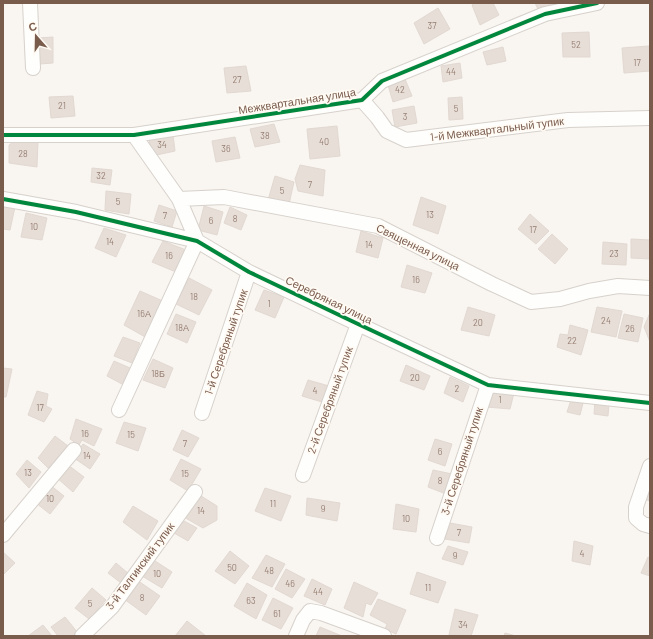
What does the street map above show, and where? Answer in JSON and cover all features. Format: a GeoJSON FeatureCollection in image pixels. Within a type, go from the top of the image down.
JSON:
{"type":"FeatureCollection","features":[{"type":"Feature","properties":{"kind":"street"},"geometry":{"type":"LineString","coordinates":[[30,3],[33,68]]}},
{"type":"Feature","properties":{"kind":"street","name":"Межквартальная улица"},"geometry":{"type":"LineString","coordinates":[[3,136],[134,135],[362,100],[382,81],[545,14],[597,3]]}},
{"type":"Feature","properties":{"kind":"street","name":"1-й Межквартальный тупик"},"geometry":{"type":"LineString","coordinates":[[362,100],[387,131],[406,140],[568,120],[650,118]]}},
{"type":"Feature","properties":{"kind":"street"},"geometry":{"type":"LineString","coordinates":[[120,410],[197,241],[179,199],[134,135]]}},
{"type":"Feature","properties":{"kind":"street","name":"Священная улица"},"geometry":{"type":"LineString","coordinates":[[179,199],[224,197],[378,226],[492,284],[531,302],[560,298],[618,286],[650,288]]}},
{"type":"Feature","properties":{"kind":"street","name":"Серебряная улица"},"geometry":{"type":"LineString","coordinates":[[3,199],[76,212],[197,241],[249,272],[488,384],[650,403]]}},
{"type":"Feature","properties":{"kind":"street","name":"1-й Серебряный тупик"},"geometry":{"type":"LineString","coordinates":[[202,413],[249,272]]}},
{"type":"Feature","properties":{"kind":"street","name":"2-й Серебряный тупик"},"geometry":{"type":"LineString","coordinates":[[303,475],[358,324]]}},
{"type":"Feature","properties":{"kind":"street","name":"3-й Серебряный тупик"},"geometry":{"type":"LineString","coordinates":[[436,538],[488,384]]}},
{"type":"Feature","properties":{"kind":"street"},"geometry":{"type":"LineString","coordinates":[[3,535],[74,450]]}},
{"type":"Feature","properties":{"kind":"street"},"geometry":{"type":"LineString","coordinates":[[650,466],[636,507],[636,518],[642,524],[650,526]]}},
{"type":"Feature","properties":{"kind":"street","name":"3-й Талгинский тупик"},"geometry":{"type":"LineString","coordinates":[[82,636],[112,607],[195,492]]}},
{"type":"Feature","properties":{"kind":"street"},"geometry":{"type":"LineString","coordinates":[[296,636],[303,620],[310,611],[321,613],[384,636]]}},
{"type":"Feature","properties":{"kind":"building"},"geometry":{"type":"Polygon","coordinates":[[[475,3],[493,3],[499,15],[480,25],[472,5],[475,3]]]}},
{"type":"Feature","properties":{"kind":"building"},"geometry":{"type":"Polygon","coordinates":[[[535,3],[555,3],[555,4],[538,9],[535,3]]]}},
{"type":"Feature","properties":{"kind":"building"},"geometry":{"type":"Polygon","coordinates":[[[438,8],[450,29],[424,44],[414,23],[438,8]]]}},
{"type":"Feature","properties":{"kind":"building"},"geometry":{"type":"Polygon","coordinates":[[[589,32],[590,57],[563,57],[562,33],[589,32]]]}},
{"type":"Feature","properties":{"kind":"building"},"geometry":{"type":"Polygon","coordinates":[[[53,37],[53,63],[39,64],[38,38],[53,37]]]}},
{"type":"Feature","properties":{"kind":"building"},"geometry":{"type":"Polygon","coordinates":[[[649,46],[650,71],[624,73],[622,48],[649,46]]]}},
{"type":"Feature","properties":{"kind":"building"},"geometry":{"type":"Polygon","coordinates":[[[503,47],[506,61],[487,65],[483,52],[503,47]]]}},
{"type":"Feature","properties":{"kind":"building"},"geometry":{"type":"Polygon","coordinates":[[[460,63],[462,78],[443,82],[441,66],[460,63]]]}},
{"type":"Feature","properties":{"kind":"building"},"geometry":{"type":"Polygon","coordinates":[[[246,66],[251,91],[227,93],[224,68],[246,66]]]}},
{"type":"Feature","properties":{"kind":"building"},"geometry":{"type":"Polygon","coordinates":[[[405,79],[412,96],[393,102],[388,85],[405,79]]]}},
{"type":"Feature","properties":{"kind":"building"},"geometry":{"type":"Polygon","coordinates":[[[73,96],[75,116],[51,118],[49,97],[73,96]]]}},
{"type":"Feature","properties":{"kind":"building"},"geometry":{"type":"Polygon","coordinates":[[[462,97],[463,119],[449,120],[448,98],[462,97]]]}},
{"type":"Feature","properties":{"kind":"building"},"geometry":{"type":"Polygon","coordinates":[[[414,106],[417,123],[395,127],[392,110],[414,106]]]}},
{"type":"Feature","properties":{"kind":"building"},"geometry":{"type":"Polygon","coordinates":[[[274,124],[280,142],[255,147],[250,129],[274,124]]]}},
{"type":"Feature","properties":{"kind":"building"},"geometry":{"type":"Polygon","coordinates":[[[337,126],[340,156],[310,159],[307,129],[337,126]]]}},
{"type":"Feature","properties":{"kind":"building"},"geometry":{"type":"Polygon","coordinates":[[[173,135],[175,151],[152,156],[149,139],[173,135]]]}},
{"type":"Feature","properties":{"kind":"building"},"geometry":{"type":"Polygon","coordinates":[[[235,137],[240,158],[216,162],[212,141],[235,137]]]}},
{"type":"Feature","properties":{"kind":"building"},"geometry":{"type":"Polygon","coordinates":[[[16,140],[38,141],[37,167],[9,163],[9,145],[16,140]]]}},
{"type":"Feature","properties":{"kind":"building"},"geometry":{"type":"Polygon","coordinates":[[[300,165],[325,170],[323,196],[298,191],[295,179],[300,165]]]}},
{"type":"Feature","properties":{"kind":"building"},"geometry":{"type":"Polygon","coordinates":[[[92,168],[112,170],[110,185],[91,182],[92,168]]]}},
{"type":"Feature","properties":{"kind":"building"},"geometry":{"type":"Polygon","coordinates":[[[275,176],[294,182],[289,204],[268,200],[275,176]]]}},
{"type":"Feature","properties":{"kind":"building"},"geometry":{"type":"Polygon","coordinates":[[[106,191],[131,194],[129,214],[105,210],[106,191]]]}},
{"type":"Feature","properties":{"kind":"building"},"geometry":{"type":"Polygon","coordinates":[[[421,197],[446,206],[438,234],[413,225],[421,197]]]}},
{"type":"Feature","properties":{"kind":"building"},"geometry":{"type":"Polygon","coordinates":[[[159,205],[177,211],[172,227],[154,221],[159,205]]]}},
{"type":"Feature","properties":{"kind":"building"},"geometry":{"type":"Polygon","coordinates":[[[3,206],[15,207],[10,230],[3,229],[3,206]]]}},
{"type":"Feature","properties":{"kind":"building"},"geometry":{"type":"Polygon","coordinates":[[[204,206],[223,212],[217,235],[198,230],[204,206]]]}},
{"type":"Feature","properties":{"kind":"building"},"geometry":{"type":"Polygon","coordinates":[[[230,207],[247,215],[241,230],[224,223],[230,207]]]}},
{"type":"Feature","properties":{"kind":"building"},"geometry":{"type":"Polygon","coordinates":[[[26,213],[47,218],[42,240],[21,237],[26,213]]]}},
{"type":"Feature","properties":{"kind":"building"},"geometry":{"type":"Polygon","coordinates":[[[530,214],[549,231],[536,244],[518,229],[530,214]]]}},
{"type":"Feature","properties":{"kind":"building"},"geometry":{"type":"Polygon","coordinates":[[[104,228],[126,235],[116,257],[95,248],[104,228]]]}},
{"type":"Feature","properties":{"kind":"building"},"geometry":{"type":"Polygon","coordinates":[[[361,231],[383,238],[378,258],[356,252],[361,231]]]}},
{"type":"Feature","properties":{"kind":"building"},"geometry":{"type":"Polygon","coordinates":[[[552,234],[568,249],[555,264],[538,249],[552,234]]]}},
{"type":"Feature","properties":{"kind":"building"},"geometry":{"type":"Polygon","coordinates":[[[631,239],[650,240],[650,259],[631,258],[631,239]]]}},
{"type":"Feature","properties":{"kind":"building"},"geometry":{"type":"Polygon","coordinates":[[[163,241],[186,250],[176,272],[152,262],[163,241]]]}},
{"type":"Feature","properties":{"kind":"building"},"geometry":{"type":"Polygon","coordinates":[[[603,242],[627,244],[626,265],[602,264],[603,242]]]}},
{"type":"Feature","properties":{"kind":"building"},"geometry":{"type":"Polygon","coordinates":[[[407,265],[432,273],[425,293],[401,287],[407,265]]]}},
{"type":"Feature","properties":{"kind":"building"},"geometry":{"type":"Polygon","coordinates":[[[189,278],[212,290],[199,315],[176,304],[189,278]]]}},
{"type":"Feature","properties":{"kind":"building"},"geometry":{"type":"Polygon","coordinates":[[[264,290],[284,297],[275,318],[255,310],[264,290]]]}},
{"type":"Feature","properties":{"kind":"building"},"geometry":{"type":"Polygon","coordinates":[[[140,291],[165,302],[147,338],[124,325],[140,291]]]}},
{"type":"Feature","properties":{"kind":"building"},"geometry":{"type":"Polygon","coordinates":[[[468,307],[495,315],[489,336],[461,330],[468,307]]]}},
{"type":"Feature","properties":{"kind":"building"},"geometry":{"type":"Polygon","coordinates":[[[597,307],[622,311],[616,337],[591,332],[597,307]]]}},
{"type":"Feature","properties":{"kind":"building"},"geometry":{"type":"Polygon","coordinates":[[[650,313],[650,342],[644,327],[650,313]]]}},
{"type":"Feature","properties":{"kind":"building"},"geometry":{"type":"Polygon","coordinates":[[[176,314],[196,322],[187,343],[167,334],[176,314]]]}},
{"type":"Feature","properties":{"kind":"building"},"geometry":{"type":"Polygon","coordinates":[[[624,314],[643,318],[638,342],[618,338],[624,314]]]}},
{"type":"Feature","properties":{"kind":"building"},"geometry":{"type":"Polygon","coordinates":[[[570,325],[588,330],[581,355],[557,347],[560,334],[568,335],[570,325]]]}},
{"type":"Feature","properties":{"kind":"building"},"geometry":{"type":"Polygon","coordinates":[[[123,337],[140,343],[132,363],[114,356],[123,337]]]}},
{"type":"Feature","properties":{"kind":"building"},"geometry":{"type":"Polygon","coordinates":[[[153,359],[173,368],[165,388],[143,380],[153,359]]]}},
{"type":"Feature","properties":{"kind":"building"},"geometry":{"type":"Polygon","coordinates":[[[114,361],[130,368],[122,384],[107,376],[114,361]]]}},
{"type":"Feature","properties":{"kind":"building"},"geometry":{"type":"Polygon","coordinates":[[[406,365],[430,376],[424,390],[400,381],[406,365]]]}},
{"type":"Feature","properties":{"kind":"building"},"geometry":{"type":"Polygon","coordinates":[[[3,368],[12,369],[6,397],[3,397],[3,368]]]}},
{"type":"Feature","properties":{"kind":"building"},"geometry":{"type":"Polygon","coordinates":[[[450,377],[469,386],[463,402],[444,393],[450,377]]]}},
{"type":"Feature","properties":{"kind":"building"},"geometry":{"type":"Polygon","coordinates":[[[308,380],[329,386],[322,402],[302,396],[308,380]]]}},
{"type":"Feature","properties":{"kind":"building"},"geometry":{"type":"Polygon","coordinates":[[[489,389],[514,393],[510,409],[486,407],[489,389]]]}},
{"type":"Feature","properties":{"kind":"building"},"geometry":{"type":"Polygon","coordinates":[[[37,391],[48,394],[46,406],[52,409],[44,422],[28,415],[37,391]]]}},
{"type":"Feature","properties":{"kind":"building"},"geometry":{"type":"Polygon","coordinates":[[[571,400],[583,403],[580,415],[567,412],[571,400]]]}},
{"type":"Feature","properties":{"kind":"building"},"geometry":{"type":"Polygon","coordinates":[[[595,401],[609,404],[608,416],[594,414],[595,401]]]}},
{"type":"Feature","properties":{"kind":"building"},"geometry":{"type":"Polygon","coordinates":[[[76,419],[102,429],[94,446],[82,440],[79,445],[70,439],[76,419]]]}},
{"type":"Feature","properties":{"kind":"building"},"geometry":{"type":"Polygon","coordinates":[[[124,422],[146,428],[138,451],[116,443],[124,422]]]}},
{"type":"Feature","properties":{"kind":"building"},"geometry":{"type":"Polygon","coordinates":[[[182,430],[199,438],[188,457],[173,450],[182,430]]]}},
{"type":"Feature","properties":{"kind":"building"},"geometry":{"type":"Polygon","coordinates":[[[55,436],[68,446],[48,468],[38,458],[55,436]]]}},
{"type":"Feature","properties":{"kind":"building"},"geometry":{"type":"Polygon","coordinates":[[[435,439],[452,444],[445,466],[428,460],[435,439]]]}},
{"type":"Feature","properties":{"kind":"building"},"geometry":{"type":"Polygon","coordinates":[[[83,444],[100,454],[90,469],[74,458],[83,444]]]}},
{"type":"Feature","properties":{"kind":"building"},"geometry":{"type":"Polygon","coordinates":[[[181,459],[201,469],[188,491],[170,480],[181,459]]]}},
{"type":"Feature","properties":{"kind":"building"},"geometry":{"type":"Polygon","coordinates":[[[27,460],[41,472],[29,488],[16,474],[27,460]]]}},
{"type":"Feature","properties":{"kind":"building"},"geometry":{"type":"Polygon","coordinates":[[[68,465],[84,477],[73,492],[56,477],[68,465]]]}},
{"type":"Feature","properties":{"kind":"building"},"geometry":{"type":"Polygon","coordinates":[[[433,470],[452,474],[446,494],[428,487],[433,470]]]}},
{"type":"Feature","properties":{"kind":"building"},"geometry":{"type":"Polygon","coordinates":[[[50,485],[64,496],[50,514],[36,503],[50,485]]]}},
{"type":"Feature","properties":{"kind":"building"},"geometry":{"type":"Polygon","coordinates":[[[650,485],[650,501],[644,499],[650,485]]]}},
{"type":"Feature","properties":{"kind":"building"},"geometry":{"type":"Polygon","coordinates":[[[265,488],[291,496],[281,521],[255,511],[265,488]]]}},
{"type":"Feature","properties":{"kind":"building"},"geometry":{"type":"Polygon","coordinates":[[[198,494],[217,506],[217,520],[203,528],[182,516],[198,494]]]}},
{"type":"Feature","properties":{"kind":"building"},"geometry":{"type":"Polygon","coordinates":[[[307,498],[340,503],[337,521],[306,515],[307,498]]]}},
{"type":"Feature","properties":{"kind":"building"},"geometry":{"type":"Polygon","coordinates":[[[396,504],[419,509],[416,532],[393,529],[396,504]]]}},
{"type":"Feature","properties":{"kind":"building"},"geometry":{"type":"Polygon","coordinates":[[[133,506],[158,521],[147,540],[123,522],[133,506]]]}},
{"type":"Feature","properties":{"kind":"building"},"geometry":{"type":"Polygon","coordinates":[[[184,521],[197,528],[188,541],[174,533],[184,521]]]}},
{"type":"Feature","properties":{"kind":"building"},"geometry":{"type":"Polygon","coordinates":[[[450,523],[472,527],[469,543],[445,539],[450,523]]]}},
{"type":"Feature","properties":{"kind":"building"},"geometry":{"type":"Polygon","coordinates":[[[574,541],[593,546],[590,565],[572,561],[574,541]]]}},
{"type":"Feature","properties":{"kind":"building"},"geometry":{"type":"Polygon","coordinates":[[[448,546],[468,552],[463,565],[442,559],[448,546]]]}},
{"type":"Feature","properties":{"kind":"building"},"geometry":{"type":"Polygon","coordinates":[[[230,551],[249,566],[235,584],[215,571],[230,551]]]}},
{"type":"Feature","properties":{"kind":"building"},"geometry":{"type":"Polygon","coordinates":[[[3,552],[15,563],[3,575],[3,552]]]}},
{"type":"Feature","properties":{"kind":"building"},"geometry":{"type":"Polygon","coordinates":[[[266,555],[285,564],[272,587],[252,578],[266,555]]]}},
{"type":"Feature","properties":{"kind":"building"},"geometry":{"type":"Polygon","coordinates":[[[648,557],[650,558],[650,576],[641,573],[648,557]]]}},
{"type":"Feature","properties":{"kind":"building"},"geometry":{"type":"Polygon","coordinates":[[[152,559],[172,572],[162,588],[142,576],[152,559]]]}},
{"type":"Feature","properties":{"kind":"building"},"geometry":{"type":"Polygon","coordinates":[[[116,563],[129,574],[121,583],[108,573],[116,563]]]}},
{"type":"Feature","properties":{"kind":"building"},"geometry":{"type":"Polygon","coordinates":[[[286,569],[305,579],[292,598],[275,589],[286,569]]]}},
{"type":"Feature","properties":{"kind":"building"},"geometry":{"type":"Polygon","coordinates":[[[417,572],[446,582],[438,603],[410,594],[417,572]]]}},
{"type":"Feature","properties":{"kind":"building"},"geometry":{"type":"Polygon","coordinates":[[[312,579],[332,589],[325,605],[304,596],[312,579]]]}},
{"type":"Feature","properties":{"kind":"building"},"geometry":{"type":"Polygon","coordinates":[[[137,580],[160,596],[146,615],[124,599],[137,580]]]}},
{"type":"Feature","properties":{"kind":"building"},"geometry":{"type":"Polygon","coordinates":[[[354,582],[378,593],[371,605],[366,603],[363,617],[344,608],[354,582]]]}},
{"type":"Feature","properties":{"kind":"building"},"geometry":{"type":"Polygon","coordinates":[[[247,583],[267,595],[256,619],[234,606],[247,583]]]}},
{"type":"Feature","properties":{"kind":"building"},"geometry":{"type":"Polygon","coordinates":[[[92,588],[106,600],[89,619],[75,608],[92,588]]]}},
{"type":"Feature","properties":{"kind":"building"},"geometry":{"type":"Polygon","coordinates":[[[273,598],[293,608],[281,629],[262,620],[273,598]]]}},
{"type":"Feature","properties":{"kind":"building"},"geometry":{"type":"Polygon","coordinates":[[[378,599],[406,610],[396,634],[385,629],[387,624],[370,615],[378,599]]]}},
{"type":"Feature","properties":{"kind":"building"},"geometry":{"type":"Polygon","coordinates":[[[455,609],[478,615],[471,636],[449,635],[455,609]]]}},
{"type":"Feature","properties":{"kind":"building"},"geometry":{"type":"Polygon","coordinates":[[[65,617],[78,633],[74,636],[58,636],[51,627],[65,617]]]}},
{"type":"Feature","properties":{"kind":"building"},"geometry":{"type":"Polygon","coordinates":[[[187,621],[206,636],[175,636],[187,621]]]}},
{"type":"Feature","properties":{"kind":"building"},"geometry":{"type":"Polygon","coordinates":[[[43,625],[52,636],[28,636],[43,625]]]}},
{"type":"Feature","properties":{"kind":"building"},"geometry":{"type":"Polygon","coordinates":[[[320,627],[342,636],[316,636],[320,627]]]}},
{"type":"Feature","properties":{"kind":"building"},"geometry":{"type":"Polygon","coordinates":[[[505,633],[516,636],[504,636],[505,633]]]}},
{"type":"Feature","properties":{"kind":"cycle path"},"geometry":{"type":"LineString","coordinates":[[3,135],[134,135],[362,100],[382,81],[545,14],[597,3]]}},
{"type":"Feature","properties":{"kind":"cycle path"},"geometry":{"type":"LineString","coordinates":[[3,199],[76,212],[197,241],[249,272],[488,385],[650,403]]}}]}
